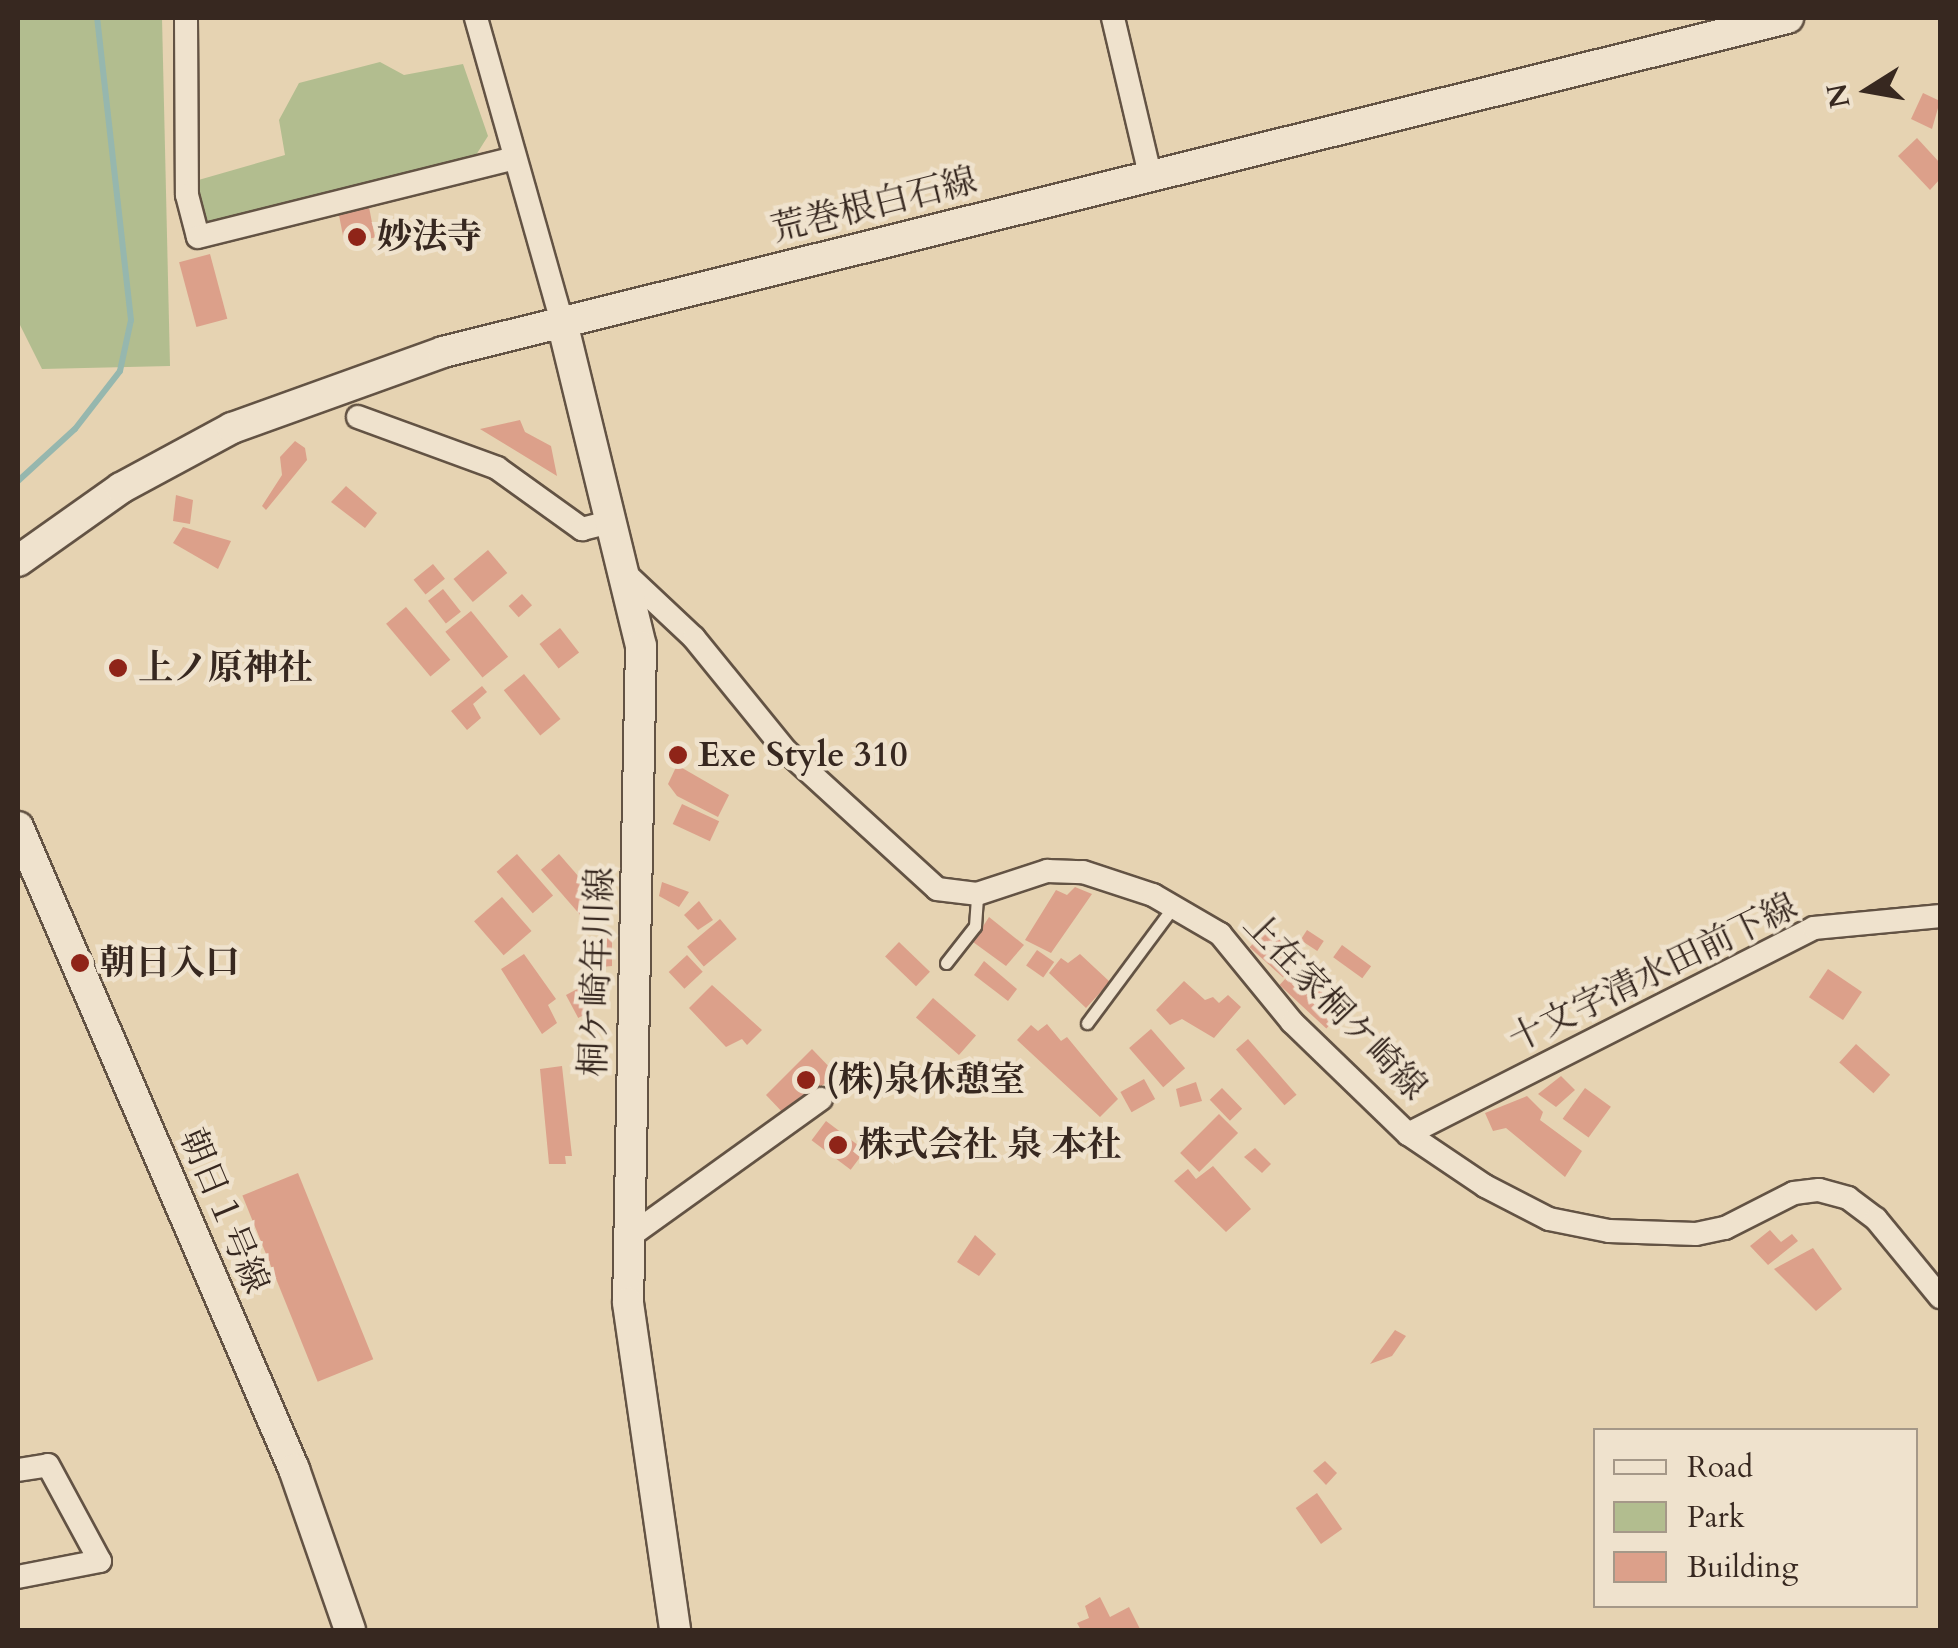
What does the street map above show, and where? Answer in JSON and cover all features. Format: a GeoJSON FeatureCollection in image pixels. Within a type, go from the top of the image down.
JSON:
{"type":"FeatureCollection","features":[{"type":"Feature","properties":{"kind":"street"},"geometry":{"type":"LineString","coordinates":[[186,18],[186,195],[198,237],[512,160]]}},
{"type":"Feature","properties":{"kind":"street"},"geometry":{"type":"LineString","coordinates":[[476,18],[512,160],[562,322]]}},
{"type":"Feature","properties":{"kind":"street"},"geometry":{"type":"LineString","coordinates":[[1113,18],[1150,175]]}},
{"type":"Feature","properties":{"kind":"street","name":"荒巻根白石線"},"geometry":{"type":"LineString","coordinates":[[18,561],[121,488],[288,402],[443,352],[1788,18]]}},
{"type":"Feature","properties":{"kind":"street","name":"桐ケ崎年川線"},"geometry":{"type":"LineString","coordinates":[[562,322],[614,521],[640,646],[644,719],[626,1239],[636,1379],[675,1630]]}},
{"type":"Feature","properties":{"kind":"street"},"geometry":{"type":"LineString","coordinates":[[358,417],[497,468],[582,530],[614,521]]}},
{"type":"Feature","properties":{"kind":"street"},"geometry":{"type":"LineString","coordinates":[[627,575],[694,638],[785,750],[826,788],[937,888],[977,894]]}},
{"type":"Feature","properties":{"kind":"street","name":"朝日１号線"},"geometry":{"type":"LineString","coordinates":[[18,826],[294,1468],[350,1630]]}},
{"type":"Feature","properties":{"kind":"street","name":"上在家桐ケ崎線"},"geometry":{"type":"LineString","coordinates":[[977,894],[1047,871],[1083,872],[1174,906],[1220,934],[1292,1022],[1408,1134],[1444,1162],[1549,1218],[1609,1231],[1696,1234],[1725,1228],[1794,1193],[1819,1190],[1848,1198],[1925,1272],[1940,1297]]}},
{"type":"Feature","properties":{"kind":"street","name":"十文字清水田前下線"},"geometry":{"type":"LineString","coordinates":[[1408,1134],[1814,928],[1940,916]]}},
{"type":"Feature","properties":{"kind":"street"},"geometry":{"type":"LineString","coordinates":[[626,1239],[821,1100]]}},
{"type":"Feature","properties":{"kind":"street"},"geometry":{"type":"LineString","coordinates":[[18,1470],[48,1465],[100,1561],[18,1577]]}},
{"type":"Feature","properties":{"kind":"lane"},"geometry":{"type":"LineString","coordinates":[[946,964],[975,926],[977,894]]}},
{"type":"Feature","properties":{"kind":"lane"},"geometry":{"type":"LineString","coordinates":[[1088,1022],[1174,906]]}},
{"type":"Feature","properties":{"kind":"green space"},"geometry":{"type":"Polygon","coordinates":[[[18,18],[162,18],[170,366],[42,369],[18,321],[18,18]]]}},
{"type":"Feature","properties":{"kind":"green space"},"geometry":{"type":"Polygon","coordinates":[[[380,62],[404,75],[463,64],[488,136],[476,155],[201,226],[195,181],[285,155],[279,120],[299,83],[380,62]]]}},
{"type":"Feature","properties":{"kind":"building"},"geometry":{"type":"Polygon","coordinates":[[[1923,93],[1940,101],[1932,129],[1911,119],[1923,93]]]}},
{"type":"Feature","properties":{"kind":"building"},"geometry":{"type":"Polygon","coordinates":[[[1917,138],[1940,163],[1940,179],[1930,190],[1898,156],[1917,138]]]}},
{"type":"Feature","properties":{"kind":"building"},"geometry":{"type":"Polygon","coordinates":[[[369,207],[375,237],[344,243],[339,213],[369,207]]]}},
{"type":"Feature","properties":{"kind":"building"},"geometry":{"type":"Polygon","coordinates":[[[210,254],[227,319],[196,327],[179,262],[210,254]]]}},
{"type":"Feature","properties":{"kind":"building"},"geometry":{"type":"Polygon","coordinates":[[[520,420],[525,432],[551,446],[557,476],[480,429],[520,420]]]}},
{"type":"Feature","properties":{"kind":"building"},"geometry":{"type":"Polygon","coordinates":[[[295,441],[305,448],[307,460],[266,510],[262,506],[282,475],[280,457],[295,441]]]}},
{"type":"Feature","properties":{"kind":"building"},"geometry":{"type":"Polygon","coordinates":[[[346,486],[377,513],[365,528],[331,502],[346,486]]]}},
{"type":"Feature","properties":{"kind":"building"},"geometry":{"type":"Polygon","coordinates":[[[176,495],[193,500],[190,524],[173,521],[176,495]]]}},
{"type":"Feature","properties":{"kind":"building"},"geometry":{"type":"Polygon","coordinates":[[[183,527],[231,541],[218,569],[173,543],[183,527]]]}},
{"type":"Feature","properties":{"kind":"building"},"geometry":{"type":"Polygon","coordinates":[[[488,550],[507,573],[473,602],[454,579],[488,550]]]}},
{"type":"Feature","properties":{"kind":"building"},"geometry":{"type":"Polygon","coordinates":[[[433,564],[445,579],[426,594],[414,580],[433,564]]]}},
{"type":"Feature","properties":{"kind":"building"},"geometry":{"type":"Polygon","coordinates":[[[443,589],[461,612],[446,624],[428,601],[443,589]]]}},
{"type":"Feature","properties":{"kind":"building"},"geometry":{"type":"Polygon","coordinates":[[[522,594],[532,605],[519,617],[509,606],[522,594]]]}},
{"type":"Feature","properties":{"kind":"building"},"geometry":{"type":"Polygon","coordinates":[[[406,607],[450,660],[430,677],[386,624],[406,607]]]}},
{"type":"Feature","properties":{"kind":"building"},"geometry":{"type":"Polygon","coordinates":[[[471,611],[508,657],[482,678],[445,632],[471,611]]]}},
{"type":"Feature","properties":{"kind":"building"},"geometry":{"type":"Polygon","coordinates":[[[560,628],[579,652],[559,668],[540,644],[560,628]]]}},
{"type":"Feature","properties":{"kind":"building"},"geometry":{"type":"Polygon","coordinates":[[[524,674],[561,719],[540,735],[504,690],[524,674]]]}},
{"type":"Feature","properties":{"kind":"building"},"geometry":{"type":"Polygon","coordinates":[[[482,686],[487,692],[473,704],[481,718],[467,730],[451,711],[482,686]]]}},
{"type":"Feature","properties":{"kind":"building"},"geometry":{"type":"Polygon","coordinates":[[[677,765],[729,795],[718,817],[677,796],[668,784],[677,765]]]}},
{"type":"Feature","properties":{"kind":"building"},"geometry":{"type":"Polygon","coordinates":[[[682,804],[719,821],[710,841],[673,824],[682,804]]]}},
{"type":"Feature","properties":{"kind":"building"},"geometry":{"type":"Polygon","coordinates":[[[517,854],[553,896],[533,913],[497,872],[517,854]]]}},
{"type":"Feature","properties":{"kind":"building"},"geometry":{"type":"Polygon","coordinates":[[[559,854],[599,900],[581,916],[541,870],[559,854]]]}},
{"type":"Feature","properties":{"kind":"building"},"geometry":{"type":"Polygon","coordinates":[[[662,882],[689,892],[679,907],[659,896],[662,882]]]}},
{"type":"Feature","properties":{"kind":"building"},"geometry":{"type":"Polygon","coordinates":[[[1075,887],[1092,894],[1051,953],[1025,940],[1056,890],[1067,895],[1075,887]]]}},
{"type":"Feature","properties":{"kind":"building"},"geometry":{"type":"Polygon","coordinates":[[[502,897],[532,931],[504,955],[474,921],[502,897]]]}},
{"type":"Feature","properties":{"kind":"building"},"geometry":{"type":"Polygon","coordinates":[[[699,901],[713,920],[698,930],[684,915],[699,901]]]}},
{"type":"Feature","properties":{"kind":"building"},"geometry":{"type":"Polygon","coordinates":[[[989,917],[1024,945],[1006,966],[973,942],[989,917]]]}},
{"type":"Feature","properties":{"kind":"building"},"geometry":{"type":"Polygon","coordinates":[[[720,919],[737,939],[704,967],[687,947],[720,919]]]}},
{"type":"Feature","properties":{"kind":"building"},"geometry":{"type":"Polygon","coordinates":[[[1267,928],[1300,958],[1283,977],[1250,947],[1267,928]]]}},
{"type":"Feature","properties":{"kind":"building"},"geometry":{"type":"Polygon","coordinates":[[[1307,930],[1324,941],[1317,951],[1300,940],[1307,930]]]}},
{"type":"Feature","properties":{"kind":"building"},"geometry":{"type":"Polygon","coordinates":[[[612,937],[612,966],[601,967],[598,940],[612,937]]]}},
{"type":"Feature","properties":{"kind":"building"},"geometry":{"type":"Polygon","coordinates":[[[899,942],[930,972],[916,986],[885,956],[899,942]]]}},
{"type":"Feature","properties":{"kind":"building"},"geometry":{"type":"Polygon","coordinates":[[[1342,945],[1371,966],[1362,978],[1333,957],[1342,945]]]}},
{"type":"Feature","properties":{"kind":"building"},"geometry":{"type":"Polygon","coordinates":[[[1037,950],[1054,962],[1043,978],[1026,966],[1037,950]]]}},
{"type":"Feature","properties":{"kind":"building"},"geometry":{"type":"Polygon","coordinates":[[[524,954],[556,999],[548,1005],[557,1023],[542,1034],[501,969],[524,954]]]}},
{"type":"Feature","properties":{"kind":"building"},"geometry":{"type":"Polygon","coordinates":[[[1080,954],[1110,982],[1086,1008],[1049,973],[1061,958],[1068,963],[1080,954]]]}},
{"type":"Feature","properties":{"kind":"building"},"geometry":{"type":"Polygon","coordinates":[[[687,955],[703,972],[684,989],[669,972],[687,955]]]}},
{"type":"Feature","properties":{"kind":"building"},"geometry":{"type":"Polygon","coordinates":[[[984,961],[1017,989],[1008,1001],[974,975],[984,961]]]}},
{"type":"Feature","properties":{"kind":"building"},"geometry":{"type":"Polygon","coordinates":[[[1300,963],[1347,1007],[1326,1029],[1280,985],[1300,963]]]}},
{"type":"Feature","properties":{"kind":"building"},"geometry":{"type":"Polygon","coordinates":[[[1828,969],[1862,992],[1843,1020],[1809,997],[1828,969]]]}},
{"type":"Feature","properties":{"kind":"building"},"geometry":{"type":"Polygon","coordinates":[[[1184,981],[1205,1000],[1213,997],[1219,1003],[1228,995],[1241,1007],[1214,1038],[1182,1019],[1170,1025],[1156,1010],[1184,981]]]}},
{"type":"Feature","properties":{"kind":"building"},"geometry":{"type":"Polygon","coordinates":[[[712,985],[762,1030],[747,1045],[742,1039],[726,1047],[689,1008],[712,985]]]}},
{"type":"Feature","properties":{"kind":"building"},"geometry":{"type":"Polygon","coordinates":[[[581,987],[593,1010],[578,1018],[566,995],[581,987]]]}},
{"type":"Feature","properties":{"kind":"building"},"geometry":{"type":"Polygon","coordinates":[[[933,998],[976,1035],[959,1055],[916,1018],[933,998]]]}},
{"type":"Feature","properties":{"kind":"building"},"geometry":{"type":"Polygon","coordinates":[[[1047,1024],[1061,1041],[1067,1037],[1118,1099],[1100,1117],[1017,1040],[1031,1025],[1038,1031],[1047,1024]]]}},
{"type":"Feature","properties":{"kind":"building"},"geometry":{"type":"Polygon","coordinates":[[[1151,1029],[1185,1068],[1163,1087],[1129,1048],[1151,1029]]]}},
{"type":"Feature","properties":{"kind":"building"},"geometry":{"type":"Polygon","coordinates":[[[1248,1039],[1297,1095],[1284,1105],[1236,1049],[1248,1039]]]}},
{"type":"Feature","properties":{"kind":"building"},"geometry":{"type":"Polygon","coordinates":[[[1856,1044],[1890,1075],[1873,1093],[1839,1063],[1856,1044]]]}},
{"type":"Feature","properties":{"kind":"building","name":"(株)泉休憩室"},"geometry":{"type":"Polygon","coordinates":[[[812,1049],[836,1074],[786,1116],[766,1095],[812,1049]]]}},
{"type":"Feature","properties":{"kind":"building"},"geometry":{"type":"Polygon","coordinates":[[[562,1066],[572,1156],[565,1156],[566,1164],[549,1164],[540,1069],[562,1066]]]}},
{"type":"Feature","properties":{"kind":"building"},"geometry":{"type":"Polygon","coordinates":[[[1561,1076],[1575,1090],[1556,1107],[1538,1094],[1561,1076]]]}},
{"type":"Feature","properties":{"kind":"building"},"geometry":{"type":"Polygon","coordinates":[[[1144,1079],[1155,1099],[1132,1112],[1120,1092],[1144,1079]]]}},
{"type":"Feature","properties":{"kind":"building"},"geometry":{"type":"Polygon","coordinates":[[[1196,1082],[1202,1101],[1180,1107],[1176,1089],[1196,1082]]]}},
{"type":"Feature","properties":{"kind":"building"},"geometry":{"type":"Polygon","coordinates":[[[1222,1088],[1242,1109],[1230,1121],[1210,1100],[1222,1088]]]}},
{"type":"Feature","properties":{"kind":"building"},"geometry":{"type":"Polygon","coordinates":[[[1585,1088],[1611,1107],[1589,1138],[1563,1119],[1585,1088]]]}},
{"type":"Feature","properties":{"kind":"building"},"geometry":{"type":"Polygon","coordinates":[[[1527,1096],[1543,1112],[1540,1120],[1582,1151],[1565,1177],[1506,1128],[1493,1131],[1485,1113],[1527,1096]]]}},
{"type":"Feature","properties":{"kind":"building"},"geometry":{"type":"Polygon","coordinates":[[[1219,1114],[1238,1133],[1199,1172],[1180,1153],[1219,1114]]]}},
{"type":"Feature","properties":{"kind":"building","name":"株式会社 泉 本社"},"geometry":{"type":"Polygon","coordinates":[[[826,1121],[865,1150],[851,1170],[812,1140],[826,1121]]]}},
{"type":"Feature","properties":{"kind":"building"},"geometry":{"type":"Polygon","coordinates":[[[1255,1148],[1271,1164],[1262,1173],[1244,1157],[1255,1148]]]}},
{"type":"Feature","properties":{"kind":"building"},"geometry":{"type":"Polygon","coordinates":[[[1213,1166],[1251,1209],[1226,1232],[1174,1181],[1188,1169],[1196,1179],[1213,1166]]]}},
{"type":"Feature","properties":{"kind":"building"},"geometry":{"type":"Polygon","coordinates":[[[298,1173],[373,1359],[318,1382],[242,1195],[298,1173]]]}},
{"type":"Feature","properties":{"kind":"building"},"geometry":{"type":"Polygon","coordinates":[[[1770,1230],[1781,1242],[1792,1234],[1798,1241],[1768,1265],[1750,1246],[1770,1230]]]}},
{"type":"Feature","properties":{"kind":"building"},"geometry":{"type":"Polygon","coordinates":[[[975,1235],[996,1254],[979,1276],[957,1262],[975,1235]]]}},
{"type":"Feature","properties":{"kind":"building"},"geometry":{"type":"Polygon","coordinates":[[[1813,1248],[1842,1289],[1816,1311],[1774,1269],[1813,1248]]]}},
{"type":"Feature","properties":{"kind":"building"},"geometry":{"type":"Polygon","coordinates":[[[1395,1330],[1406,1336],[1392,1356],[1370,1364],[1395,1330]]]}},
{"type":"Feature","properties":{"kind":"building"},"geometry":{"type":"Polygon","coordinates":[[[1325,1461],[1337,1473],[1326,1485],[1313,1471],[1325,1461]]]}},
{"type":"Feature","properties":{"kind":"building"},"geometry":{"type":"Polygon","coordinates":[[[1317,1493],[1342,1529],[1321,1544],[1296,1508],[1317,1493]]]}},
{"type":"Feature","properties":{"kind":"building"},"geometry":{"type":"Polygon","coordinates":[[[1100,1597],[1110,1617],[1129,1607],[1140,1629],[1081,1630],[1077,1623],[1089,1618],[1085,1606],[1100,1597]]]}},
{"type":"Feature","properties":{"kind":"waterway"},"geometry":{"type":"LineString","coordinates":[[18,481],[75,429],[120,371],[131,320],[97,18]]}},
{"type":"Feature","properties":{"kind":"place","name":"妙法寺"},"geometry":{"type":"Point","coordinates":[357,237]}},
{"type":"Feature","properties":{"kind":"place","name":"上ノ原神社"},"geometry":{"type":"Point","coordinates":[118,668]}},
{"type":"Feature","properties":{"kind":"place","name":"Exe Style 310"},"geometry":{"type":"Point","coordinates":[678,755]}},
{"type":"Feature","properties":{"kind":"place","name":"朝日入口"},"geometry":{"type":"Point","coordinates":[80,963]}},
{"type":"Feature","properties":{"kind":"place","name":"(株)泉休憩室"},"geometry":{"type":"Point","coordinates":[806,1080]}},
{"type":"Feature","properties":{"kind":"place","name":"株式会社 泉 本社"},"geometry":{"type":"Point","coordinates":[838,1145]}}]}
